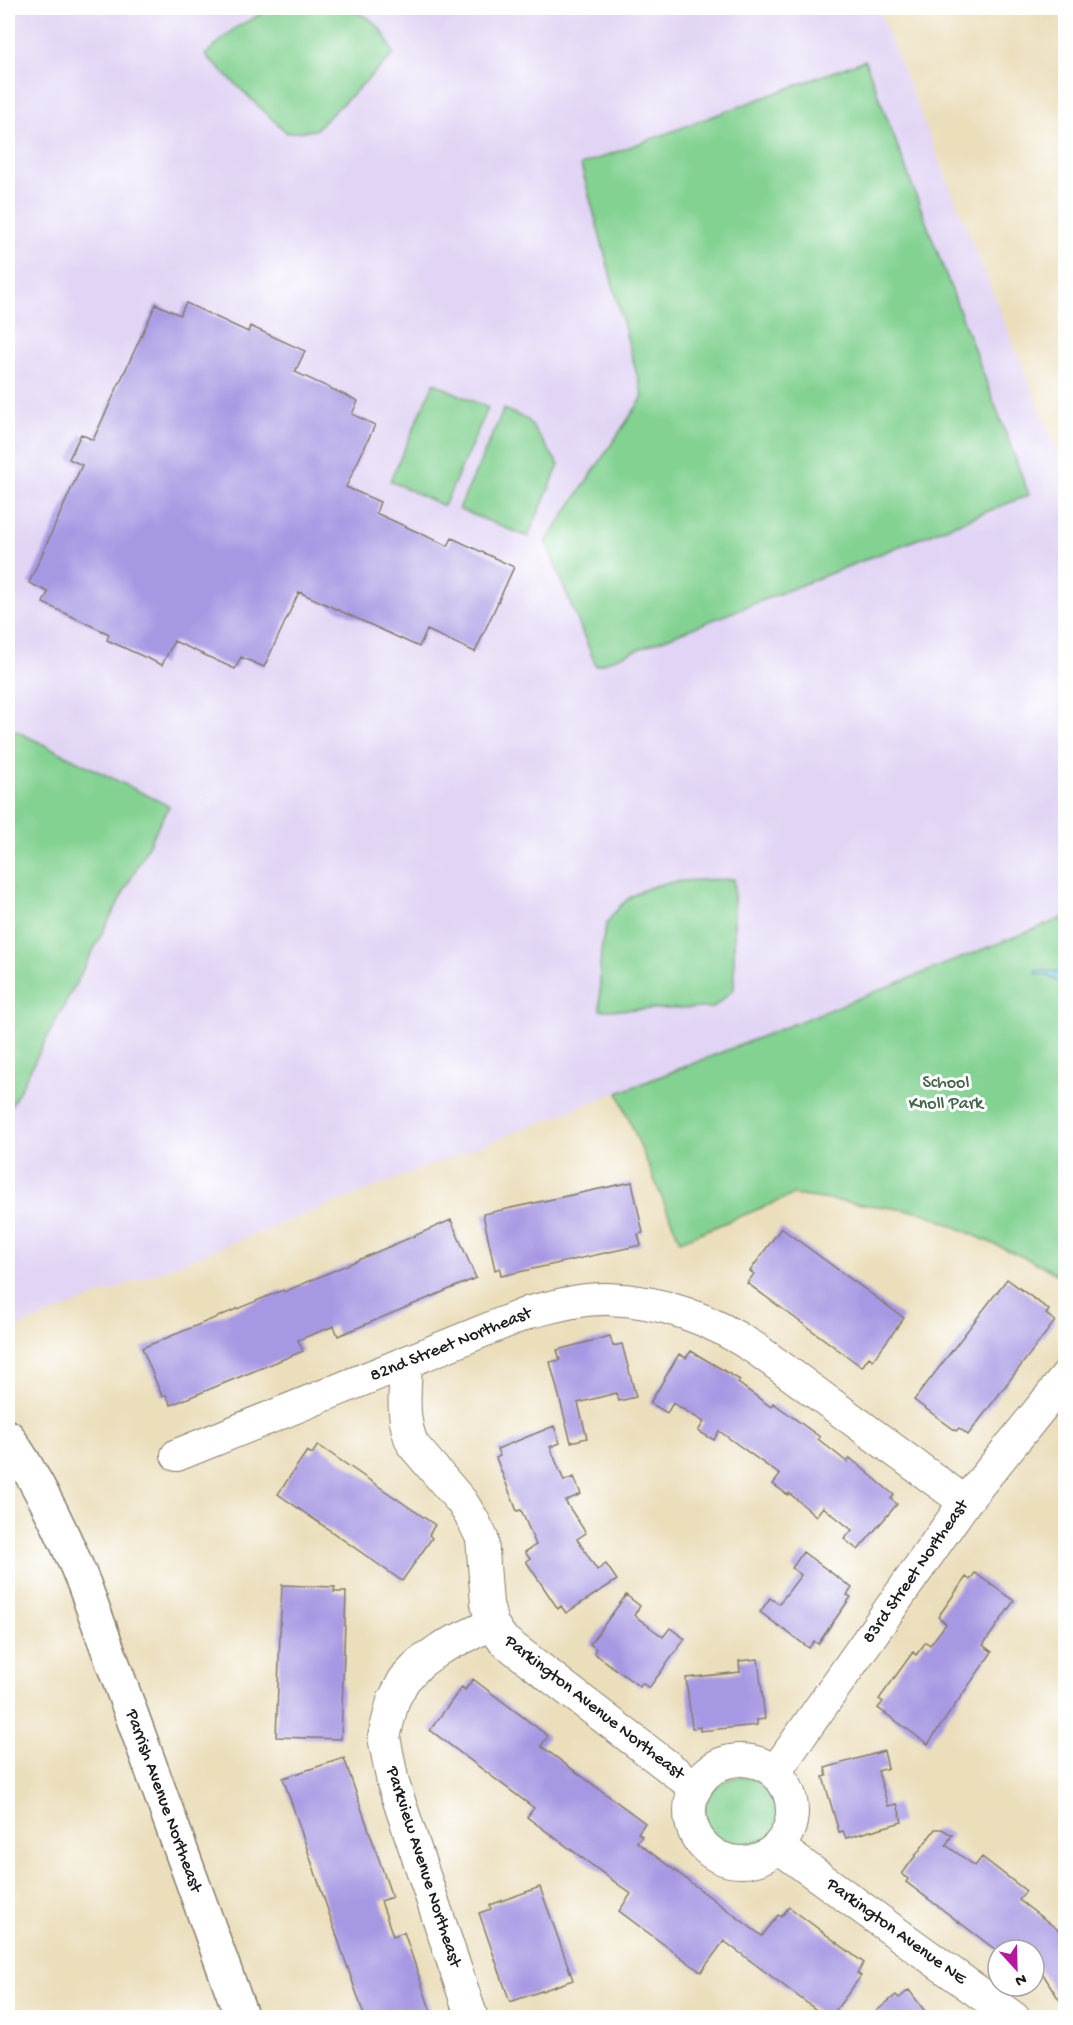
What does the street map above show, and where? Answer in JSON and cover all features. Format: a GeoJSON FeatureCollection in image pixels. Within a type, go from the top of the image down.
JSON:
{"type":"FeatureCollection","features":[{"type":"Feature","properties":{"kind":"main road","name":"Parrish Avenue Northeast"},"geometry":{"type":"LineString","coordinates":[[8,1437],[26,1463],[61,1528],[84,1584],[242,2018]]}},
{"type":"Feature","properties":{"kind":"main road","name":"Parrish Avenue Northeast"},"geometry":{"type":"LineString","coordinates":[[84,1584],[140,1772],[220,2018]]}},
{"type":"Feature","properties":{"kind":"street","name":"82nd Street Northeast"},"geometry":{"type":"LineString","coordinates":[[177,1455],[530,1312],[576,1302],[608,1299],[650,1304],[693,1314],[725,1329],[756,1349],[964,1502]]}},
{"type":"Feature","properties":{"kind":"street","name":"Parkington Avenue Northeast"},"geometry":{"type":"LineString","coordinates":[[406,1363],[405,1422],[409,1436],[413,1445],[462,1502],[482,1538],[487,1604],[492,1624],[503,1640],[696,1788]]}},
{"type":"Feature","properties":{"kind":"street","name":"83rd Street Northeast"},"geometry":{"type":"LineString","coordinates":[[775,1772],[964,1502],[1065,1377]]}},
{"type":"Feature","properties":{"kind":"street","name":"Parkview Avenue Northeast"},"geometry":{"type":"LineString","coordinates":[[472,2018],[393,1783],[384,1737],[393,1701],[404,1680],[420,1663],[441,1648],[492,1624]]}},
{"type":"Feature","properties":{"kind":"street"},"geometry":{"type":"LineString","coordinates":[[744,1760],[760,1764],[775,1772],[785,1785],[792,1800],[792,1817],[788,1833],[778,1847],[764,1857],[748,1862],[731,1862],[715,1856],[702,1844],[693,1829],[690,1813],[692,1796],[700,1781],[712,1770],[727,1762],[744,1760]]}},
{"type":"Feature","properties":{"kind":"street","name":"Parkington Avenue NE"},"geometry":{"type":"LineString","coordinates":[[778,1847],[1014,2018]]}},
{"type":"Feature","properties":{"kind":"shaded area"},"geometry":{"type":"Polygon","coordinates":[[[8,8],[878,8],[1065,472],[1065,917],[8,1331],[8,1112],[169,806],[8,727],[8,8]]]}},
{"type":"Feature","properties":{"kind":"green space"},"geometry":{"type":"Polygon","coordinates":[[[292,8],[354,11],[375,23],[394,54],[315,130],[287,133],[205,55],[235,28],[263,13],[292,8]]]}},
{"type":"Feature","properties":{"kind":"green space"},"geometry":{"type":"Polygon","coordinates":[[[865,60],[1029,495],[596,666],[546,542],[643,397],[581,165],[865,60]]]}},
{"type":"Feature","properties":{"kind":"green space"},"geometry":{"type":"Polygon","coordinates":[[[434,383],[488,408],[444,506],[390,481],[434,383]]]}},
{"type":"Feature","properties":{"kind":"green space"},"geometry":{"type":"Polygon","coordinates":[[[504,409],[528,420],[559,465],[528,537],[459,509],[504,409]]]}},
{"type":"Feature","properties":{"kind":"green space"},"geometry":{"type":"Polygon","coordinates":[[[8,727],[169,806],[8,1112],[8,727]]]}},
{"type":"Feature","properties":{"kind":"green space"},"geometry":{"type":"Polygon","coordinates":[[[734,879],[734,989],[713,1008],[600,1010],[600,966],[604,934],[607,923],[626,900],[654,886],[669,883],[734,879]]]}},
{"type":"Feature","properties":{"kind":"green space","name":"School Knoll Park"},"geometry":{"type":"Polygon","coordinates":[[[1065,917],[1065,1279],[1041,1265],[922,1212],[793,1195],[680,1241],[618,1093],[1065,917]]]}},
{"type":"Feature","properties":{"kind":"green space"},"geometry":{"type":"Polygon","coordinates":[[[741,1777],[755,1780],[767,1788],[775,1800],[778,1814],[775,1828],[767,1840],[755,1848],[741,1851],[727,1848],[715,1840],[707,1828],[704,1814],[707,1800],[715,1788],[727,1780],[741,1777]]]}},
{"type":"Feature","properties":{"kind":"water"},"geometry":{"type":"Polygon","coordinates":[[[1036,970],[1059,972],[1065,977],[1065,986],[1046,975],[1036,974],[1036,970]]]}},
{"type":"Feature","properties":{"kind":"building"},"geometry":{"type":"Polygon","coordinates":[[[186,303],[248,332],[250,326],[305,351],[295,372],[358,401],[352,414],[375,425],[346,487],[380,502],[376,513],[448,546],[452,538],[514,567],[475,652],[427,630],[419,647],[299,592],[264,667],[241,657],[235,669],[174,641],[162,665],[107,640],[109,634],[43,603],[48,592],[29,583],[82,465],[69,459],[81,434],[93,440],[156,304],[180,315],[186,303]]]}},
{"type":"Feature","properties":{"kind":"building"},"geometry":{"type":"Polygon","coordinates":[[[632,1182],[643,1233],[638,1234],[641,1245],[501,1276],[500,1268],[495,1270],[483,1214],[632,1182]]]}},
{"type":"Feature","properties":{"kind":"building"},"geometry":{"type":"Polygon","coordinates":[[[451,1220],[476,1278],[338,1336],[334,1326],[298,1340],[303,1351],[171,1405],[166,1395],[162,1396],[142,1348],[283,1290],[284,1292],[451,1220]]]}},
{"type":"Feature","properties":{"kind":"building"},"geometry":{"type":"Polygon","coordinates":[[[781,1228],[904,1318],[873,1360],[869,1357],[862,1367],[747,1283],[754,1274],[750,1271],[781,1228]]]}},
{"type":"Feature","properties":{"kind":"building"},"geometry":{"type":"Polygon","coordinates":[[[1007,1279],[1049,1310],[1046,1314],[1055,1321],[968,1435],[959,1428],[956,1431],[914,1400],[1007,1279]]]}},
{"type":"Feature","properties":{"kind":"building"},"geometry":{"type":"Polygon","coordinates":[[[610,1336],[613,1346],[622,1344],[636,1397],[619,1401],[616,1393],[578,1403],[587,1438],[571,1442],[550,1362],[560,1360],[557,1350],[610,1336]]]}},
{"type":"Feature","properties":{"kind":"building"},"geometry":{"type":"Polygon","coordinates":[[[691,1351],[740,1380],[738,1383],[771,1407],[773,1403],[820,1437],[818,1439],[847,1462],[850,1458],[894,1495],[891,1499],[897,1504],[858,1550],[844,1539],[852,1530],[823,1507],[816,1516],[789,1493],[788,1495],[773,1484],[780,1475],[719,1431],[714,1440],[698,1431],[704,1422],[673,1403],[667,1413],[650,1403],[679,1354],[686,1358],[691,1351]]]}},
{"type":"Feature","properties":{"kind":"building"},"geometry":{"type":"Polygon","coordinates":[[[554,1426],[560,1443],[550,1447],[564,1481],[574,1477],[581,1494],[565,1501],[586,1533],[577,1539],[597,1570],[606,1564],[617,1580],[566,1613],[561,1606],[558,1609],[526,1561],[530,1559],[525,1552],[536,1545],[521,1510],[517,1511],[496,1458],[500,1456],[497,1449],[554,1426]]]}},
{"type":"Feature","properties":{"kind":"building"},"geometry":{"type":"Polygon","coordinates":[[[318,1445],[435,1525],[429,1535],[432,1538],[402,1581],[278,1494],[307,1451],[312,1454],[318,1445]]]}},
{"type":"Feature","properties":{"kind":"building"},"geometry":{"type":"Polygon","coordinates":[[[803,1552],[852,1588],[847,1595],[851,1597],[818,1644],[814,1641],[809,1648],[760,1612],[770,1598],[779,1604],[801,1575],[792,1568],[803,1552]]]}},
{"type":"Feature","properties":{"kind":"building"},"geometry":{"type":"Polygon","coordinates":[[[975,1573],[1014,1601],[983,1645],[992,1652],[928,1744],[878,1708],[883,1702],[879,1699],[913,1652],[916,1655],[926,1642],[930,1645],[946,1624],[938,1617],[966,1577],[970,1580],[975,1573]]]}},
{"type":"Feature","properties":{"kind":"building"},"geometry":{"type":"Polygon","coordinates":[[[282,1585],[335,1587],[334,1592],[346,1592],[341,1739],[276,1737],[282,1585]]]}},
{"type":"Feature","properties":{"kind":"building"},"geometry":{"type":"Polygon","coordinates":[[[626,1595],[640,1606],[634,1615],[663,1637],[670,1628],[685,1639],[649,1688],[642,1683],[640,1687],[594,1653],[596,1649],[590,1644],[626,1595]]]}},
{"type":"Feature","properties":{"kind":"building"},"geometry":{"type":"Polygon","coordinates":[[[758,1659],[765,1719],[757,1720],[757,1725],[700,1731],[700,1727],[692,1728],[686,1678],[740,1672],[739,1661],[758,1659]]]}},
{"type":"Feature","properties":{"kind":"building"},"geometry":{"type":"Polygon","coordinates":[[[473,1679],[548,1736],[541,1746],[645,1823],[638,1833],[642,1836],[637,1842],[762,1936],[778,1915],[781,1917],[789,1907],[864,1963],[857,1973],[861,1976],[830,2018],[724,1941],[701,1972],[619,1911],[631,1894],[527,1817],[534,1808],[430,1730],[462,1687],[465,1690],[473,1679]]]}},
{"type":"Feature","properties":{"kind":"building"},"geometry":{"type":"Polygon","coordinates":[[[884,1751],[888,1768],[878,1771],[888,1806],[897,1804],[902,1822],[846,1838],[843,1831],[839,1832],[823,1777],[827,1776],[825,1768],[884,1751]]]}},
{"type":"Feature","properties":{"kind":"building"},"geometry":{"type":"Polygon","coordinates":[[[344,1758],[392,1897],[381,1901],[393,1936],[404,1932],[433,2018],[365,2018],[332,1922],[283,1778],[344,1758]]]}},
{"type":"Feature","properties":{"kind":"building"},"geometry":{"type":"Polygon","coordinates":[[[935,1829],[942,1829],[952,1835],[946,1845],[975,1866],[982,1857],[1026,1891],[1019,1900],[1065,1935],[1065,2009],[1046,1979],[1046,1938],[986,1938],[986,1942],[906,1882],[908,1879],[902,1874],[935,1829]]]}},
{"type":"Feature","properties":{"kind":"building"},"geometry":{"type":"Polygon","coordinates":[[[540,1887],[573,1980],[510,2002],[479,1913],[491,1909],[490,1905],[540,1887]]]}},
{"type":"Feature","properties":{"kind":"building"},"geometry":{"type":"Polygon","coordinates":[[[909,1990],[930,2018],[868,2018],[896,1995],[899,1998],[909,1990]]]}}]}
